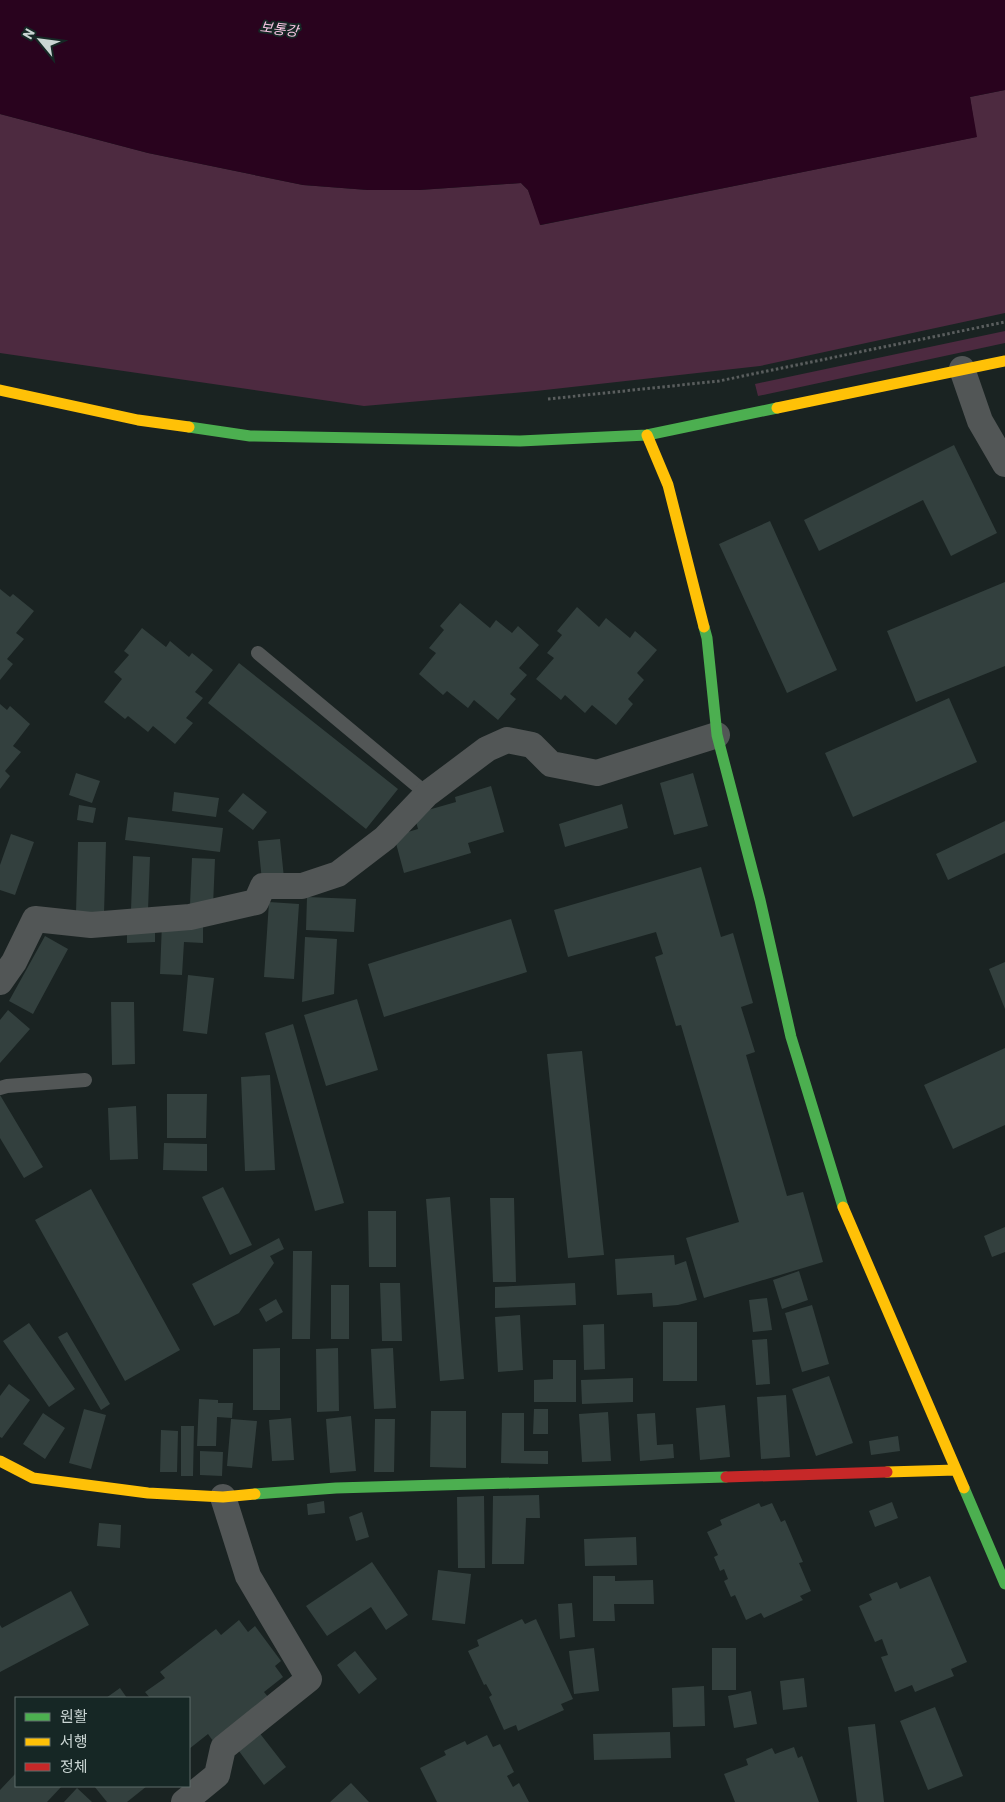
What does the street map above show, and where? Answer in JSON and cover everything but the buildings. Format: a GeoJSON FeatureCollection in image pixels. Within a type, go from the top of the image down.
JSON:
{"type":"FeatureCollection","features":[{"type":"Feature","properties":{"kind":"main road"},"geometry":{"type":"LineString","coordinates":[[0,390],[138,420],[250,436],[520,441],[647,435],[1005,361]]}},
{"type":"Feature","properties":{"kind":"main road"},"geometry":{"type":"LineString","coordinates":[[647,435],[668,485],[707,638],[717,735],[760,900],[791,1037],[844,1212],[1005,1584]]}},
{"type":"Feature","properties":{"kind":"main road"},"geometry":{"type":"LineString","coordinates":[[0,1461],[33,1478],[148,1493],[224,1497],[336,1488],[956,1470]]}},
{"type":"Feature","properties":{"kind":"street"},"geometry":{"type":"LineString","coordinates":[[962,369],[980,421],[1005,464]]}},
{"type":"Feature","properties":{"kind":"street"},"geometry":{"type":"LineString","coordinates":[[0,982],[14,962],[35,919],[92,925],[190,917],[256,902],[263,886],[302,886],[338,874],[385,838],[427,794],[487,749],[507,740],[532,745],[551,764],[597,773],[717,735]]}},
{"type":"Feature","properties":{"kind":"street"},"geometry":{"type":"LineString","coordinates":[[184,1802],[217,1775],[223,1748],[309,1679],[248,1576],[224,1497]]}},
{"type":"Feature","properties":{"kind":"lane"},"geometry":{"type":"LineString","coordinates":[[258,653],[427,794]]}},
{"type":"Feature","properties":{"kind":"lane"},"geometry":{"type":"LineString","coordinates":[[0,1088],[85,1080]]}},
{"type":"Feature","properties":{"kind":"path"},"geometry":{"type":"LineString","coordinates":[[548,399],[719,381],[1005,322]]}},
{"type":"Feature","properties":{"kind":"shaded area"},"geometry":{"type":"Polygon","coordinates":[[[1005,90],[1005,313],[760,366],[536,391],[364,406],[0,353],[0,114],[148,153],[303,185],[368,190],[419,190],[521,183],[528,190],[541,225],[976,137],[970,97],[1005,90]]]}},
{"type":"Feature","properties":{"kind":"shaded area"},"geometry":{"type":"Polygon","coordinates":[[[1005,331],[1005,343],[758,396],[755,384],[1005,331]]]}},
{"type":"Feature","properties":{"kind":"water","name":"보통강"},"geometry":{"type":"Polygon","coordinates":[[[0,0],[1005,0],[1005,90],[970,97],[977,137],[540,225],[528,190],[521,183],[419,190],[368,190],[303,185],[148,153],[0,114],[0,0]]]}},
{"type":"Feature","properties":{"kind":"traffic: fast"},"geometry":{"type":"LineString","coordinates":[[189,427],[250,436],[520,441],[647,435],[777,408]]}},
{"type":"Feature","properties":{"kind":"traffic: fast"},"geometry":{"type":"LineString","coordinates":[[704,627],[707,638],[717,735],[760,900],[791,1037],[843,1207]]}},
{"type":"Feature","properties":{"kind":"traffic: fast"},"geometry":{"type":"LineString","coordinates":[[255,1494],[336,1488],[726,1477]]}},
{"type":"Feature","properties":{"kind":"traffic: fast"},"geometry":{"type":"LineString","coordinates":[[964,1488],[1005,1584]]}},
{"type":"Feature","properties":{"kind":"traffic: slow"},"geometry":{"type":"LineString","coordinates":[[777,408],[1005,361]]}},
{"type":"Feature","properties":{"kind":"traffic: slow"},"geometry":{"type":"LineString","coordinates":[[0,390],[138,420],[189,427]]}},
{"type":"Feature","properties":{"kind":"traffic: slow"},"geometry":{"type":"LineString","coordinates":[[647,435],[668,485],[704,627]]}},
{"type":"Feature","properties":{"kind":"traffic: slow"},"geometry":{"type":"LineString","coordinates":[[843,1207],[964,1488]]}},
{"type":"Feature","properties":{"kind":"traffic: slow"},"geometry":{"type":"LineString","coordinates":[[0,1461],[33,1478],[148,1493],[223,1497],[255,1494]]}},
{"type":"Feature","properties":{"kind":"traffic: slow"},"geometry":{"type":"LineString","coordinates":[[887,1472],[956,1470]]}},
{"type":"Feature","properties":{"kind":"traffic: jam"},"geometry":{"type":"LineString","coordinates":[[726,1477],[887,1472]]}}]}
